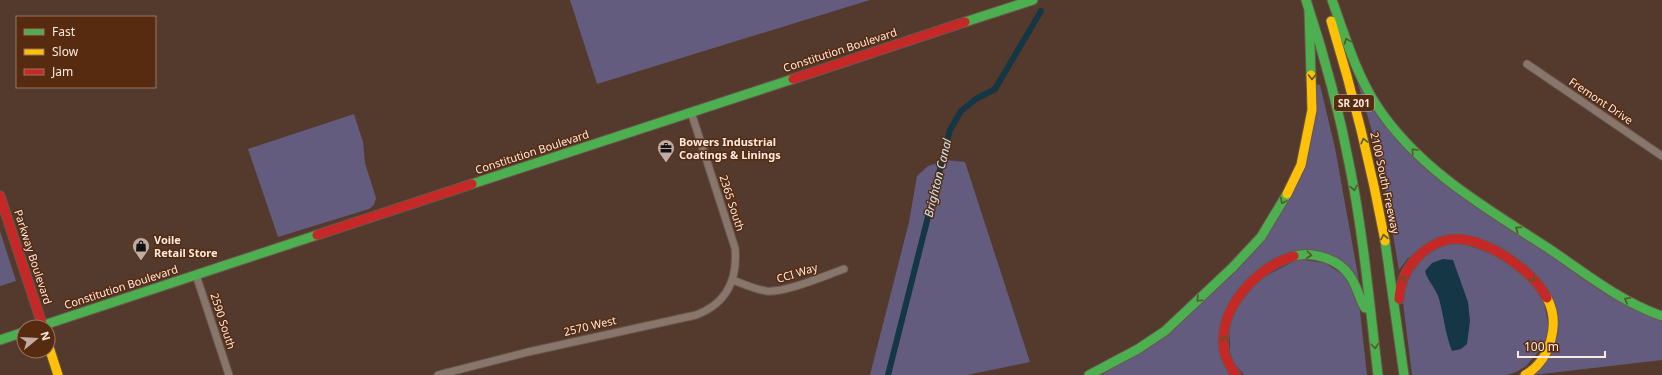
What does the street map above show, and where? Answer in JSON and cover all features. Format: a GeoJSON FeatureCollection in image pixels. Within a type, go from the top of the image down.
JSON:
{"type":"FeatureCollection","features":[{"type":"Feature","properties":{"kind":"main road","name":"Constitution Boulevard"},"geometry":{"type":"LineString","coordinates":[[56,321],[1033,0]]}},
{"type":"Feature","properties":{"kind":"main road","name":"SR 201"},"geometry":{"type":"LineString","coordinates":[[1306,0],[1329,75],[1346,147],[1356,201],[1378,375]]}},
{"type":"Feature","properties":{"kind":"main road","name":"2100 South Freeway"},"geometry":{"type":"LineString","coordinates":[[1324,0],[1342,56],[1370,166],[1392,278],[1400,331],[1404,375]]}},
{"type":"Feature","properties":{"kind":"main road"},"geometry":{"type":"LineString","coordinates":[[1332,0],[1358,70],[1377,105],[1398,134],[1422,160],[1450,183],[1613,293],[1654,314],[1662,316]]}},
{"type":"Feature","properties":{"kind":"main road"},"geometry":{"type":"LineString","coordinates":[[1089,375],[1138,349],[1164,331],[1238,262],[1261,237],[1282,202],[1301,164],[1312,110],[1309,10]]}},
{"type":"Feature","properties":{"kind":"main road","name":"Parkway Boulevard"},"geometry":{"type":"LineString","coordinates":[[0,196],[39,319]]}},
{"type":"Feature","properties":{"kind":"main road"},"geometry":{"type":"LineString","coordinates":[[1400,331],[1399,292],[1403,277],[1414,260],[1423,251],[1437,243],[1458,239],[1478,243],[1501,254],[1520,266],[1538,284],[1548,299],[1552,311],[1552,338],[1544,360],[1537,368],[1525,375]]}},
{"type":"Feature","properties":{"kind":"main road"},"geometry":{"type":"LineString","coordinates":[[1236,375],[1230,366],[1224,350],[1225,332],[1229,316],[1238,299],[1252,282],[1267,269],[1284,259],[1298,255],[1309,255],[1326,258],[1342,266],[1350,274],[1363,304],[1371,317]]}},
{"type":"Feature","properties":{"kind":"main road"},"geometry":{"type":"LineString","coordinates":[[0,340],[16,335]]}},
{"type":"Feature","properties":{"kind":"main road"},"geometry":{"type":"LineString","coordinates":[[53,359],[58,375]]}},
{"type":"Feature","properties":{"kind":"street","name":"Fremont Drive"},"geometry":{"type":"LineString","coordinates":[[1527,64],[1662,156]]}},
{"type":"Feature","properties":{"kind":"street","name":"2365 South"},"geometry":{"type":"LineString","coordinates":[[691,112],[734,242],[736,263],[733,280]]}},
{"type":"Feature","properties":{"kind":"street","name":"CCI Way"},"geometry":{"type":"LineString","coordinates":[[733,280],[760,290],[774,291],[844,269]]}},
{"type":"Feature","properties":{"kind":"street","name":"2590 South"},"geometry":{"type":"LineString","coordinates":[[196,275],[229,375]]}},
{"type":"Feature","properties":{"kind":"street","name":"2570 West"},"geometry":{"type":"LineString","coordinates":[[438,375],[528,352],[696,315],[708,310],[718,302],[727,291],[733,280]]}},
{"type":"Feature","properties":{"kind":"shaded area"},"geometry":{"type":"Polygon","coordinates":[[[570,0],[870,0],[597,84],[570,0]]]}},
{"type":"Feature","properties":{"kind":"shaded area"},"geometry":{"type":"Polygon","coordinates":[[[1353,67],[1359,80],[1447,182],[1662,317],[1662,360],[1533,375],[1540,364],[1552,300],[1472,236],[1408,258],[1399,270],[1384,181],[1372,131],[1353,67]]]}},
{"type":"Feature","properties":{"kind":"shaded area"},"geometry":{"type":"Polygon","coordinates":[[[1316,84],[1320,85],[1335,148],[1359,281],[1350,269],[1290,254],[1224,314],[1233,375],[1101,375],[1174,329],[1291,195],[1316,84]]]}},
{"type":"Feature","properties":{"kind":"shaded area"},"geometry":{"type":"Polygon","coordinates":[[[354,114],[363,142],[365,163],[376,198],[374,205],[369,209],[278,237],[248,149],[354,114]]]}},
{"type":"Feature","properties":{"kind":"shaded area"},"geometry":{"type":"Polygon","coordinates":[[[946,160],[965,162],[1030,362],[967,375],[870,375],[909,222],[917,176],[928,166],[946,160]]]}},
{"type":"Feature","properties":{"kind":"shaded area"},"geometry":{"type":"Polygon","coordinates":[[[0,231],[16,281],[0,286],[0,231]]]}},
{"type":"Feature","properties":{"kind":"shaded area"},"geometry":{"type":"Polygon","coordinates":[[[1455,241],[1506,259],[1543,296],[1548,323],[1544,342],[1539,351],[1526,366],[1516,372],[1507,375],[1412,375],[1402,295],[1412,265],[1425,252],[1455,241]]]}},
{"type":"Feature","properties":{"kind":"shaded area"},"geometry":{"type":"Polygon","coordinates":[[[1298,259],[1325,263],[1347,277],[1359,302],[1367,375],[1244,375],[1234,363],[1230,352],[1229,318],[1258,280],[1298,259]]]}},
{"type":"Feature","properties":{"kind":"water"},"geometry":{"type":"Polygon","coordinates":[[[1443,259],[1453,260],[1468,302],[1470,321],[1467,344],[1461,349],[1452,351],[1439,299],[1425,271],[1432,263],[1443,259]]]}},
{"type":"Feature","properties":{"kind":"waterway","name":"Brighton Canal"},"geometry":{"type":"LineString","coordinates":[[888,375],[950,130],[961,111],[976,99],[995,89],[1041,11]]}},
{"type":"Feature","properties":{"kind":"traffic: fast"},"geometry":{"type":"LineString","coordinates":[[965,22],[1033,0]]}},
{"type":"Feature","properties":{"kind":"traffic: fast"},"geometry":{"type":"LineString","coordinates":[[1306,0],[1332,86],[1356,198],[1378,375]]}},
{"type":"Feature","properties":{"kind":"traffic: fast"},"geometry":{"type":"LineString","coordinates":[[1332,0],[1363,81],[1377,106],[1394,129],[1412,149],[1455,186],[1477,202],[1548,248],[1589,277],[1631,303],[1662,316]]}},
{"type":"Feature","properties":{"kind":"traffic: fast"},"geometry":{"type":"LineString","coordinates":[[1309,10],[1311,75]]}},
{"type":"Feature","properties":{"kind":"traffic: fast"},"geometry":{"type":"LineString","coordinates":[[472,184],[793,79]]}},
{"type":"Feature","properties":{"kind":"traffic: fast"},"geometry":{"type":"LineString","coordinates":[[1089,375],[1138,349],[1165,331],[1233,267],[1261,237],[1287,194]]}},
{"type":"Feature","properties":{"kind":"traffic: fast"},"geometry":{"type":"LineString","coordinates":[[56,321],[317,235]]}},
{"type":"Feature","properties":{"kind":"traffic: fast"},"geometry":{"type":"LineString","coordinates":[[1385,241],[1404,375]]}},
{"type":"Feature","properties":{"kind":"traffic: fast"},"geometry":{"type":"LineString","coordinates":[[1294,256],[1317,256],[1339,265],[1350,276],[1365,308]]}},
{"type":"Feature","properties":{"kind":"traffic: fast"},"geometry":{"type":"LineString","coordinates":[[0,340],[16,335]]}},
{"type":"Feature","properties":{"kind":"traffic: slow"},"geometry":{"type":"LineString","coordinates":[[1331,21],[1361,130],[1385,241]]}},
{"type":"Feature","properties":{"kind":"traffic: slow"},"geometry":{"type":"LineString","coordinates":[[1287,194],[1301,165],[1312,110],[1311,75]]}},
{"type":"Feature","properties":{"kind":"traffic: slow"},"geometry":{"type":"LineString","coordinates":[[1525,375],[1534,369],[1541,361],[1551,341],[1553,319],[1547,298]]}},
{"type":"Feature","properties":{"kind":"traffic: slow"},"geometry":{"type":"LineString","coordinates":[[53,359],[58,375]]}},
{"type":"Feature","properties":{"kind":"traffic: jam"},"geometry":{"type":"LineString","coordinates":[[793,79],[965,22]]}},
{"type":"Feature","properties":{"kind":"traffic: jam"},"geometry":{"type":"LineString","coordinates":[[317,235],[472,184]]}},
{"type":"Feature","properties":{"kind":"traffic: jam"},"geometry":{"type":"LineString","coordinates":[[0,196],[40,319]]}},
{"type":"Feature","properties":{"kind":"traffic: jam"},"geometry":{"type":"LineString","coordinates":[[1399,299],[1402,283],[1411,264],[1429,248],[1440,242],[1452,239],[1470,241],[1483,245],[1509,259],[1531,277],[1547,298]]}},
{"type":"Feature","properties":{"kind":"traffic: jam"},"geometry":{"type":"LineString","coordinates":[[1236,375],[1227,360],[1224,350],[1224,335],[1227,320],[1233,305],[1242,292],[1266,270],[1294,256]]}},
{"type":"Feature","properties":{"kind":"place","name":"Bowers Industrial Coatings & Linings"},"geometry":{"type":"Point","coordinates":[666,163]}},
{"type":"Feature","properties":{"kind":"place","name":"Voile Retail Store"},"geometry":{"type":"Point","coordinates":[141,261]}}]}
